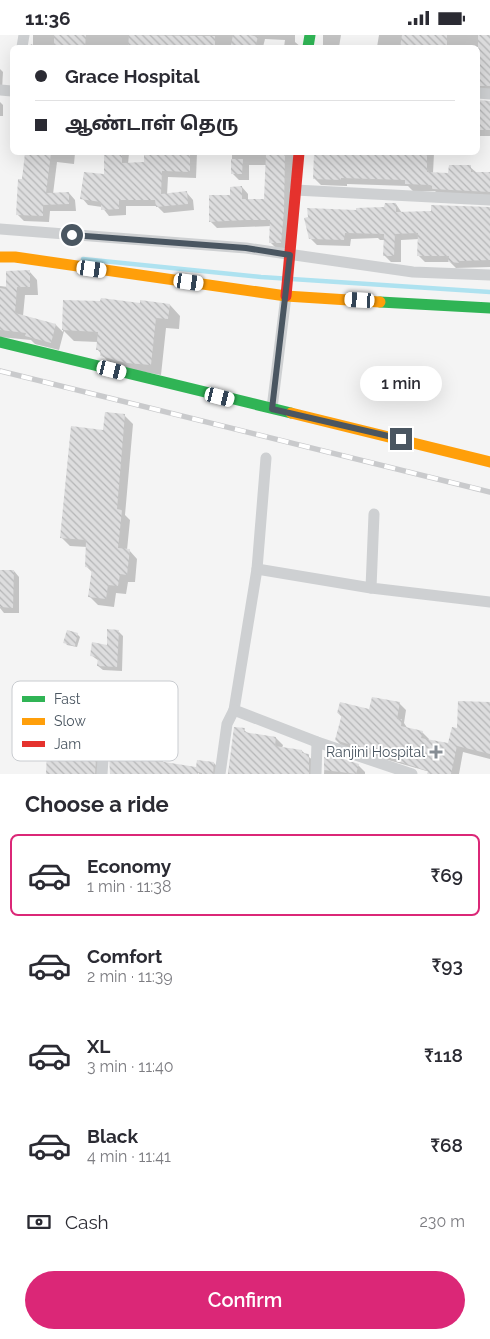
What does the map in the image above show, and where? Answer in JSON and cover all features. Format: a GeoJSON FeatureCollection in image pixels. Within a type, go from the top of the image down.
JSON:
{"type":"FeatureCollection","features":[{"type":"Feature","properties":{"kind":"street"},"geometry":{"type":"LineString","coordinates":[[272,409],[290,255],[299,155]]}},
{"type":"Feature","properties":{"kind":"street"},"geometry":{"type":"LineString","coordinates":[[295,190],[490,200]]}},
{"type":"Feature","properties":{"kind":"street"},"geometry":{"type":"LineString","coordinates":[[0,229],[246,248],[413,272],[490,275]]}},
{"type":"Feature","properties":{"kind":"street"},"geometry":{"type":"LineString","coordinates":[[0,257],[15,257],[286,292],[490,308]]}},
{"type":"Feature","properties":{"kind":"street"},"geometry":{"type":"LineString","coordinates":[[0,342],[490,462]]}},
{"type":"Feature","properties":{"kind":"street"},"geometry":{"type":"LineString","coordinates":[[220,774],[227,724],[234,710],[257,569],[266,458]]}},
{"type":"Feature","properties":{"kind":"street"},"geometry":{"type":"LineString","coordinates":[[371,588],[374,514]]}},
{"type":"Feature","properties":{"kind":"street"},"geometry":{"type":"LineString","coordinates":[[257,569],[371,588],[490,602]]}},
{"type":"Feature","properties":{"kind":"street"},"geometry":{"type":"LineString","coordinates":[[234,710],[392,770],[412,774]]}},
{"type":"Feature","properties":{"kind":"street"},"geometry":{"type":"LineString","coordinates":[[316,774],[317,742]]}},
{"type":"Feature","properties":{"kind":"street"},"geometry":{"type":"LineString","coordinates":[[102,774],[103,761]]}},
{"type":"Feature","properties":{"kind":"building"},"geometry":{"type":"Polygon","coordinates":[[[54,35],[86,35],[85,45],[54,45],[54,35]]]}},
{"type":"Feature","properties":{"kind":"building"},"geometry":{"type":"Polygon","coordinates":[[[129,35],[215,36],[215,45],[128,45],[129,35]]]}},
{"type":"Feature","properties":{"kind":"building"},"geometry":{"type":"Polygon","coordinates":[[[233,35],[258,37],[256,45],[231,45],[233,35]]]}},
{"type":"Feature","properties":{"kind":"building"},"geometry":{"type":"Polygon","coordinates":[[[402,35],[447,35],[447,45],[400,45],[402,35]]]}},
{"type":"Feature","properties":{"kind":"building"},"geometry":{"type":"Polygon","coordinates":[[[478,35],[490,35],[490,86],[480,86],[480,45],[478,45],[478,35]]]}},
{"type":"Feature","properties":{"kind":"building"},"geometry":{"type":"Polygon","coordinates":[[[480,100],[490,101],[490,130],[480,130],[480,100]]]}},
{"type":"Feature","properties":{"kind":"building"},"geometry":{"type":"Polygon","coordinates":[[[25,155],[51,155],[46,193],[69,192],[69,204],[43,205],[43,216],[16,215],[18,179],[22,179],[25,155]]]}},
{"type":"Feature","properties":{"kind":"building"},"geometry":{"type":"Polygon","coordinates":[[[104,155],[122,155],[122,163],[144,162],[144,155],[190,155],[190,172],[162,171],[161,194],[187,191],[188,204],[156,207],[155,200],[119,200],[119,209],[101,210],[101,202],[80,199],[84,172],[104,174],[104,155]]]}},
{"type":"Feature","properties":{"kind":"building"},"geometry":{"type":"Polygon","coordinates":[[[266,155],[285,155],[284,211],[281,243],[269,243],[270,220],[209,222],[209,195],[230,195],[230,187],[242,186],[242,199],[264,199],[266,155]]]}},
{"type":"Feature","properties":{"kind":"building"},"geometry":{"type":"Polygon","coordinates":[[[314,155],[427,155],[427,172],[448,173],[449,165],[471,165],[471,172],[490,172],[490,192],[432,189],[430,185],[405,184],[405,180],[313,179],[314,155]]]}},
{"type":"Feature","properties":{"kind":"building"},"geometry":{"type":"Polygon","coordinates":[[[231,159],[243,159],[242,174],[231,174],[231,159]]]}},
{"type":"Feature","properties":{"kind":"building"},"geometry":{"type":"Polygon","coordinates":[[[385,203],[396,203],[396,212],[431,211],[431,205],[490,207],[490,260],[460,261],[460,263],[448,262],[449,256],[417,256],[418,233],[395,234],[394,256],[383,256],[384,234],[345,233],[344,240],[309,239],[304,218],[308,217],[307,208],[356,210],[356,208],[384,207],[385,203]]]}},
{"type":"Feature","properties":{"kind":"building"},"geometry":{"type":"Polygon","coordinates":[[[30,270],[30,287],[17,287],[15,313],[56,324],[51,343],[25,336],[26,333],[0,330],[0,288],[6,289],[6,271],[30,270]]]}},
{"type":"Feature","properties":{"kind":"building"},"geometry":{"type":"Polygon","coordinates":[[[101,298],[140,303],[140,300],[170,304],[168,319],[156,318],[151,365],[126,363],[100,356],[101,350],[96,350],[98,332],[62,330],[63,300],[100,301],[101,298]]]}},
{"type":"Feature","properties":{"kind":"building"},"geometry":{"type":"Polygon","coordinates":[[[105,412],[125,414],[117,509],[122,510],[118,548],[130,549],[127,575],[120,574],[118,586],[108,585],[106,599],[88,597],[92,568],[85,567],[86,540],[60,538],[71,426],[103,430],[105,412]]]}},
{"type":"Feature","properties":{"kind":"building"},"geometry":{"type":"Polygon","coordinates":[[[0,570],[14,570],[13,608],[0,607],[0,570]]]}},
{"type":"Feature","properties":{"kind":"building"},"geometry":{"type":"Polygon","coordinates":[[[107,629],[119,630],[117,667],[97,666],[98,657],[90,656],[92,642],[107,645],[107,629]]]}},
{"type":"Feature","properties":{"kind":"building"},"geometry":{"type":"Polygon","coordinates":[[[67,630],[78,633],[75,646],[63,643],[67,630]]]}},
{"type":"Feature","properties":{"kind":"building"},"geometry":{"type":"Polygon","coordinates":[[[372,697],[400,702],[397,719],[402,719],[401,726],[423,731],[421,738],[448,743],[452,727],[457,728],[458,701],[490,702],[490,754],[457,746],[451,774],[427,774],[428,771],[397,761],[397,759],[335,740],[342,714],[337,713],[340,702],[369,709],[372,697]]]}},
{"type":"Feature","properties":{"kind":"building"},"geometry":{"type":"Polygon","coordinates":[[[234,727],[245,728],[244,732],[276,737],[275,746],[302,750],[302,753],[309,754],[309,774],[228,774],[234,727]]]}},
{"type":"Feature","properties":{"kind":"building"},"geometry":{"type":"Polygon","coordinates":[[[331,755],[359,764],[356,774],[324,770],[324,757],[330,758],[331,755]]]}},
{"type":"Feature","properties":{"kind":"building"},"geometry":{"type":"Polygon","coordinates":[[[197,760],[214,762],[213,774],[198,772],[198,774],[110,774],[109,761],[158,761],[196,767],[197,760]]]}},
{"type":"Feature","properties":{"kind":"building"},"geometry":{"type":"Polygon","coordinates":[[[47,761],[96,761],[95,774],[46,774],[47,761]]]}},
{"type":"Feature","properties":{"kind":"waterway"},"geometry":{"type":"LineString","coordinates":[[83,259],[261,277],[490,292]]}},
{"type":"Feature","properties":{"kind":"railway"},"geometry":{"type":"LineString","coordinates":[[0,371],[490,492]]}},
{"type":"Feature","properties":{"kind":"traffic: fast"},"geometry":{"type":"LineString","coordinates":[[308,45],[310,35]]}},
{"type":"Feature","properties":{"kind":"traffic: fast"},"geometry":{"type":"LineString","coordinates":[[380,302],[490,308]]}},
{"type":"Feature","properties":{"kind":"traffic: fast"},"geometry":{"type":"LineString","coordinates":[[0,342],[291,413]]}},
{"type":"Feature","properties":{"kind":"traffic: slow"},"geometry":{"type":"LineString","coordinates":[[0,257],[15,257],[286,296],[380,302]]}},
{"type":"Feature","properties":{"kind":"traffic: slow"},"geometry":{"type":"LineString","coordinates":[[291,413],[490,462]]}},
{"type":"Feature","properties":{"kind":"traffic: jam"},"geometry":{"type":"LineString","coordinates":[[286,296],[299,155]]}},
{"type":"Feature","properties":{"kind":"place","name":"Ranjini Hospital"},"geometry":{"type":"Point","coordinates":[436,752]}},
{"type":"Feature","properties":{"kind":"route"},"geometry":{"type":"LineString","coordinates":[[72,235],[246,248],[290,255],[272,409],[401,439]]}}]}
